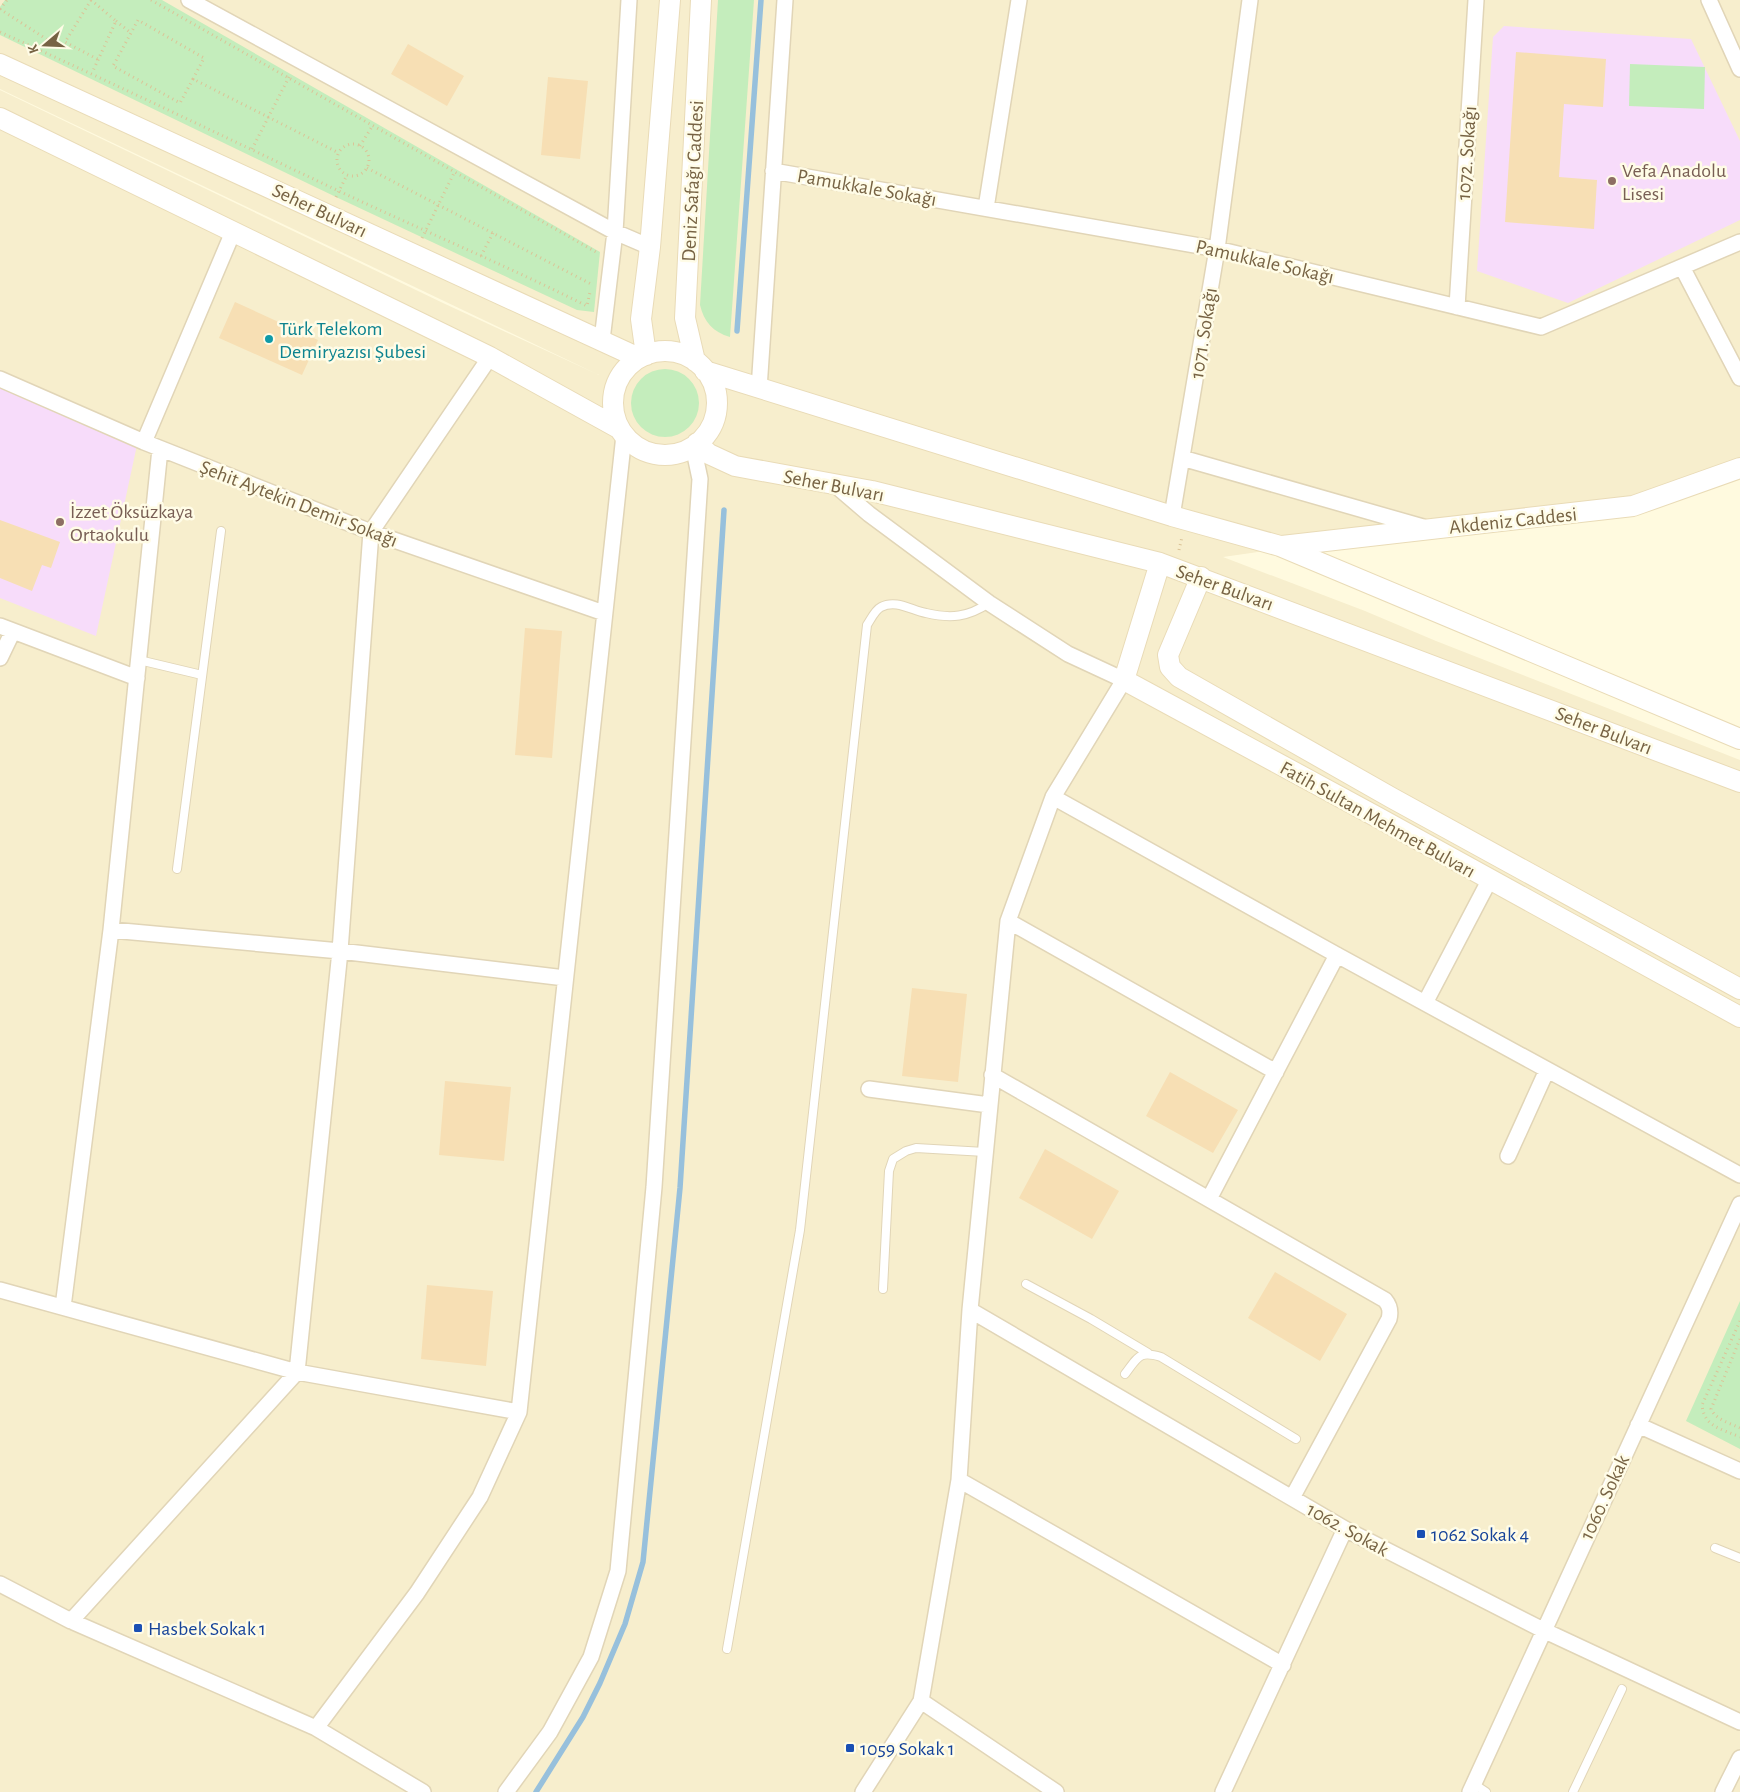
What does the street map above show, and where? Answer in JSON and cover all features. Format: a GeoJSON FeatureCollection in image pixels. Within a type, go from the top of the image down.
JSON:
{"type":"FeatureCollection","features":[{"type":"Feature","properties":{"kind":"main road","name":"Deniz Safağı Caddesi"},"geometry":{"type":"LineString","coordinates":[[643,356],[641,319],[650,247],[670,0]]}},
{"type":"Feature","properties":{"kind":"main road","name":"Deniz Safağı Caddesi"},"geometry":{"type":"LineString","coordinates":[[700,366],[685,318],[701,0]]}},
{"type":"Feature","properties":{"kind":"main road","name":"Seher Bulvarı"},"geometry":{"type":"LineString","coordinates":[[0,64],[602,340],[643,356]]}},
{"type":"Feature","properties":{"kind":"main road"},"geometry":{"type":"LineString","coordinates":[[0,118],[490,357],[622,432]]}},
{"type":"Feature","properties":{"kind":"main road"},"geometry":{"type":"LineString","coordinates":[[700,366],[713,384],[716,398],[716,413],[711,427],[702,439],[695,445],[677,454],[662,455],[648,452],[634,445],[616,422],[613,408],[614,393],[619,379],[627,367],[652,352],[667,351],[682,354],[700,366],[760,389],[1180,518],[1280,546],[1740,739]]}},
{"type":"Feature","properties":{"kind":"main road","name":"Seher Bulvarı"},"geometry":{"type":"LineString","coordinates":[[695,445],[735,466],[872,491],[1167,565],[1740,782]]}},
{"type":"Feature","properties":{"kind":"main road","name":"Akdeniz Caddesi"},"geometry":{"type":"LineString","coordinates":[[1280,546],[1633,506],[1740,468]]}},
{"type":"Feature","properties":{"kind":"main road"},"geometry":{"type":"LineString","coordinates":[[1124,680],[1167,565]]}},
{"type":"Feature","properties":{"kind":"main road","name":"Fatih Sultan Mehmet Bulvarı"},"geometry":{"type":"LineString","coordinates":[[1201,577],[1168,655],[1170,667],[1178,677],[1392,798],[1740,989]]}},
{"type":"Feature","properties":{"kind":"main road","name":"Fatih Sultan Mehmet Bulvarı"},"geometry":{"type":"LineString","coordinates":[[1124,680],[1740,1017]]}},
{"type":"Feature","properties":{"kind":"street"},"geometry":{"type":"LineString","coordinates":[[189,0],[615,232],[650,247]]}},
{"type":"Feature","properties":{"kind":"street"},"geometry":{"type":"LineString","coordinates":[[602,340],[615,232],[629,0]]}},
{"type":"Feature","properties":{"kind":"street"},"geometry":{"type":"LineString","coordinates":[[760,389],[785,0]]}},
{"type":"Feature","properties":{"kind":"street"},"geometry":{"type":"LineString","coordinates":[[986,208],[1019,0]]}},
{"type":"Feature","properties":{"kind":"street","name":"1071. Sokağı"},"geometry":{"type":"LineString","coordinates":[[1180,518],[1182,458],[1217,249],[1250,0]]}},
{"type":"Feature","properties":{"kind":"street","name":"1072. Sokağı"},"geometry":{"type":"LineString","coordinates":[[1457,307],[1476,0]]}},
{"type":"Feature","properties":{"kind":"street"},"geometry":{"type":"LineString","coordinates":[[1709,0],[1740,69]]}},
{"type":"Feature","properties":{"kind":"street","name":"Pamukkale Sokağı"},"geometry":{"type":"LineString","coordinates":[[773,171],[1217,249],[1541,327],[1740,242]]}},
{"type":"Feature","properties":{"kind":"street"},"geometry":{"type":"LineString","coordinates":[[144,442],[233,232]]}},
{"type":"Feature","properties":{"kind":"street"},"geometry":{"type":"LineString","coordinates":[[1682,267],[1740,378]]}},
{"type":"Feature","properties":{"kind":"street"},"geometry":{"type":"LineString","coordinates":[[71,1621],[297,1372],[340,951],[371,532],[490,357]]}},
{"type":"Feature","properties":{"kind":"street","name":"Şehit Aytekin Demir Sokağı"},"geometry":{"type":"LineString","coordinates":[[0,379],[160,449],[371,532],[604,613]]}},
{"type":"Feature","properties":{"kind":"street"},"geometry":{"type":"LineString","coordinates":[[316,1728],[417,1593],[480,1497],[519,1412],[622,432]]}},
{"type":"Feature","properties":{"kind":"street"},"geometry":{"type":"LineString","coordinates":[[506,1792],[550,1732],[591,1657],[618,1571],[654,1177],[700,479],[695,445]]}},
{"type":"Feature","properties":{"kind":"street"},"geometry":{"type":"LineString","coordinates":[[63,1307],[111,930],[160,449]]}},
{"type":"Feature","properties":{"kind":"street"},"geometry":{"type":"LineString","coordinates":[[1182,458],[1429,529]]}},
{"type":"Feature","properties":{"kind":"street"},"geometry":{"type":"LineString","coordinates":[[834,484],[869,514],[989,603],[1068,654],[1124,680],[1053,797],[1008,920],[970,1310],[960,1480],[921,1701],[863,1792]]}},
{"type":"Feature","properties":{"kind":"street"},"geometry":{"type":"LineString","coordinates":[[0,658],[6,629],[137,678]]}},
{"type":"Feature","properties":{"kind":"street"},"geometry":{"type":"LineString","coordinates":[[1053,797],[1337,955],[1740,1175]]}},
{"type":"Feature","properties":{"kind":"street"},"geometry":{"type":"LineString","coordinates":[[1425,1003],[1490,880]]}},
{"type":"Feature","properties":{"kind":"street"},"geometry":{"type":"LineString","coordinates":[[1008,920],[1276,1072]]}},
{"type":"Feature","properties":{"kind":"street"},"geometry":{"type":"LineString","coordinates":[[111,930],[340,951],[565,978]]}},
{"type":"Feature","properties":{"kind":"street"},"geometry":{"type":"LineString","coordinates":[[1209,1199],[1337,955]]}},
{"type":"Feature","properties":{"kind":"street"},"geometry":{"type":"LineString","coordinates":[[1508,1156],[1547,1070]]}},
{"type":"Feature","properties":{"kind":"street"},"geometry":{"type":"LineString","coordinates":[[992,1075],[1385,1300],[1390,1309],[1389,1319],[1292,1498]]}},
{"type":"Feature","properties":{"kind":"street"},"geometry":{"type":"LineString","coordinates":[[869,1089],[989,1104]]}},
{"type":"Feature","properties":{"kind":"street","name":"1060. Sokak"},"geometry":{"type":"LineString","coordinates":[[1477,1789],[1543,1630],[1740,1204]]}},
{"type":"Feature","properties":{"kind":"street"},"geometry":{"type":"LineString","coordinates":[[0,1290],[297,1372],[519,1412]]}},
{"type":"Feature","properties":{"kind":"street","name":"1062. Sokak"},"geometry":{"type":"LineString","coordinates":[[970,1310],[1345,1529],[1543,1630],[1740,1722]]}},
{"type":"Feature","properties":{"kind":"street"},"geometry":{"type":"LineString","coordinates":[[1638,1425],[1740,1471]]}},
{"type":"Feature","properties":{"kind":"street"},"geometry":{"type":"LineString","coordinates":[[960,1480],[1283,1665]]}},
{"type":"Feature","properties":{"kind":"street"},"geometry":{"type":"LineString","coordinates":[[1223,1792],[1345,1529]]}},
{"type":"Feature","properties":{"kind":"street"},"geometry":{"type":"LineString","coordinates":[[0,1584],[71,1621],[316,1728],[423,1792]]}},
{"type":"Feature","properties":{"kind":"street"},"geometry":{"type":"LineString","coordinates":[[921,1701],[1056,1792]]}},
{"type":"Feature","properties":{"kind":"street"},"geometry":{"type":"LineString","coordinates":[[1722,1792],[1740,1758]]}},
{"type":"Feature","properties":{"kind":"lane"},"geometry":{"type":"LineString","coordinates":[[177,869],[221,530]]}},
{"type":"Feature","properties":{"kind":"lane"},"geometry":{"type":"LineString","coordinates":[[727,1648],[800,1230],[867,625],[879,607],[891,603],[926,613],[954,617],[975,612],[989,603]]}},
{"type":"Feature","properties":{"kind":"lane"},"geometry":{"type":"LineString","coordinates":[[138,660],[202,675]]}},
{"type":"Feature","properties":{"kind":"lane"},"geometry":{"type":"LineString","coordinates":[[883,1289],[889,1171],[893,1159],[906,1151],[916,1148],[985,1152]]}},
{"type":"Feature","properties":{"kind":"lane"},"geometry":{"type":"LineString","coordinates":[[1026,1284],[1091,1319],[1148,1353],[1161,1357],[1296,1440]]}},
{"type":"Feature","properties":{"kind":"lane"},"geometry":{"type":"LineString","coordinates":[[1125,1374],[1137,1358],[1148,1353]]}},
{"type":"Feature","properties":{"kind":"lane"},"geometry":{"type":"LineString","coordinates":[[1715,1548],[1740,1558]]}},
{"type":"Feature","properties":{"kind":"lane"},"geometry":{"type":"LineString","coordinates":[[1573,1792],[1622,1689]]}},
{"type":"Feature","properties":{"kind":"path"},"geometry":{"type":"LineString","coordinates":[[7,0],[0,9],[60,48],[91,0],[131,33]]}},
{"type":"Feature","properties":{"kind":"path"},"geometry":{"type":"LineString","coordinates":[[151,0],[596,252],[595,260]]}},
{"type":"Feature","properties":{"kind":"path"},"geometry":{"type":"LineString","coordinates":[[138,20],[204,58],[193,79],[180,104],[113,66],[138,20]]}},
{"type":"Feature","properties":{"kind":"path"},"geometry":{"type":"LineString","coordinates":[[92,73],[116,21]]}},
{"type":"Feature","properties":{"kind":"path"},"geometry":{"type":"LineString","coordinates":[[0,32],[92,73],[587,306],[592,276]]}},
{"type":"Feature","properties":{"kind":"path"},"geometry":{"type":"LineString","coordinates":[[64,42],[99,60]]}},
{"type":"Feature","properties":{"kind":"path"},"geometry":{"type":"LineString","coordinates":[[252,149],[289,78]]}},
{"type":"Feature","properties":{"kind":"path"},"geometry":{"type":"LineString","coordinates":[[193,79],[339,154]]}},
{"type":"Feature","properties":{"kind":"path"},"geometry":{"type":"LineString","coordinates":[[360,146],[373,125]]}},
{"type":"Feature","properties":{"kind":"path"},"geometry":{"type":"LineString","coordinates":[[348,146],[360,146],[367,152],[369,157],[367,168],[360,175],[347,175],[339,166],[339,154],[348,146]]}},
{"type":"Feature","properties":{"kind":"path"},"geometry":{"type":"LineString","coordinates":[[367,168],[591,284]]}},
{"type":"Feature","properties":{"kind":"path"},"geometry":{"type":"LineString","coordinates":[[422,238],[455,171]]}},
{"type":"Feature","properties":{"kind":"path"},"geometry":{"type":"LineString","coordinates":[[336,197],[347,175]]}},
{"type":"Feature","properties":{"kind":"path"},"geometry":{"type":"LineString","coordinates":[[481,256],[493,233]]}},
{"type":"Feature","properties":{"kind":"path"},"geometry":{"type":"LineString","coordinates":[[1167,565],[1180,518]]}},
{"type":"Feature","properties":{"kind":"path"},"geometry":{"type":"LineString","coordinates":[[1740,1321],[1702,1406],[1703,1415],[1706,1420],[1740,1437]]}},
{"type":"Feature","properties":{"kind":"path"},"geometry":{"type":"LineString","coordinates":[[1740,1340],[1711,1409],[1718,1418],[1740,1428]]}},
{"type":"Feature","properties":{"kind":"shaded area"},"geometry":{"type":"Polygon","coordinates":[[[0,0],[1740,0],[1740,472],[1687,491],[1223,557],[1365,611],[1436,641],[1740,760],[1740,1792],[0,1792],[0,90],[443,303],[599,375],[0,89],[0,0]]]}},
{"type":"Feature","properties":{"kind":"shaded area","name":"Vefa Anadolu Lisesi"},"geometry":{"type":"Polygon","coordinates":[[[1504,26],[1691,39],[1740,141],[1740,220],[1568,303],[1477,271],[1493,37],[1504,26]]]}},
{"type":"Feature","properties":{"kind":"shaded area","name":"İzzet Öksüzkaya Ortaokulu"},"geometry":{"type":"Polygon","coordinates":[[[0,385],[137,445],[96,636],[0,598],[0,385]]]}},
{"type":"Feature","properties":{"kind":"green space"},"geometry":{"type":"Polygon","coordinates":[[[5,0],[162,0],[600,252],[594,312],[577,310],[336,197],[0,35],[0,7],[5,0]]]}},
{"type":"Feature","properties":{"kind":"green space"},"geometry":{"type":"Polygon","coordinates":[[[718,0],[754,0],[730,337],[710,326],[700,305],[718,0]]]}},
{"type":"Feature","properties":{"kind":"green space"},"geometry":{"type":"Polygon","coordinates":[[[1630,64],[1705,67],[1704,109],[1629,106],[1630,64]]]}},
{"type":"Feature","properties":{"kind":"green space"},"geometry":{"type":"Polygon","coordinates":[[[665,369],[678,372],[689,379],[696,390],[699,403],[696,416],[689,427],[678,434],[665,437],[652,434],[641,427],[634,416],[631,403],[634,390],[641,379],[652,372],[665,369]]]}},
{"type":"Feature","properties":{"kind":"green space"},"geometry":{"type":"Polygon","coordinates":[[[1740,1301],[1740,1449],[1686,1421],[1740,1301]]]}},
{"type":"Feature","properties":{"kind":"building"},"geometry":{"type":"Polygon","coordinates":[[[408,44],[464,76],[447,106],[391,74],[408,44]]]}},
{"type":"Feature","properties":{"kind":"building"},"geometry":{"type":"Polygon","coordinates":[[[1516,52],[1606,59],[1603,107],[1564,104],[1559,177],[1597,180],[1594,229],[1505,222],[1516,52]]]}},
{"type":"Feature","properties":{"kind":"building"},"geometry":{"type":"Polygon","coordinates":[[[548,77],[588,81],[580,159],[541,155],[548,77]]]}},
{"type":"Feature","properties":{"kind":"building","name":"Türk Telekom Demiryazısı Şubesi"},"geometry":{"type":"Polygon","coordinates":[[[235,302],[318,340],[302,375],[219,338],[235,302]]]}},
{"type":"Feature","properties":{"kind":"building"},"geometry":{"type":"Polygon","coordinates":[[[0,520],[60,542],[51,568],[42,565],[32,591],[0,578],[0,520]]]}},
{"type":"Feature","properties":{"kind":"building"},"geometry":{"type":"Polygon","coordinates":[[[525,628],[562,631],[552,758],[515,755],[525,628]]]}},
{"type":"Feature","properties":{"kind":"building"},"geometry":{"type":"Polygon","coordinates":[[[912,988],[967,994],[958,1082],[902,1076],[912,988]]]}},
{"type":"Feature","properties":{"kind":"building"},"geometry":{"type":"Polygon","coordinates":[[[1170,1072],[1238,1110],[1213,1153],[1146,1116],[1170,1072]]]}},
{"type":"Feature","properties":{"kind":"building"},"geometry":{"type":"Polygon","coordinates":[[[445,1081],[511,1087],[504,1161],[439,1155],[445,1081]]]}},
{"type":"Feature","properties":{"kind":"building"},"geometry":{"type":"Polygon","coordinates":[[[1045,1149],[1119,1191],[1092,1239],[1019,1198],[1045,1149]]]}},
{"type":"Feature","properties":{"kind":"building"},"geometry":{"type":"Polygon","coordinates":[[[1275,1272],[1347,1314],[1320,1361],[1248,1318],[1275,1272]]]}},
{"type":"Feature","properties":{"kind":"building"},"geometry":{"type":"Polygon","coordinates":[[[427,1285],[493,1291],[486,1366],[421,1359],[427,1285]]]}},
{"type":"Feature","properties":{"kind":"waterway"},"geometry":{"type":"LineString","coordinates":[[737,331],[761,0]]}},
{"type":"Feature","properties":{"kind":"waterway"},"geometry":{"type":"LineString","coordinates":[[536,1792],[583,1717],[600,1683],[625,1624],[643,1562],[680,1188],[724,510]]}},
{"type":"Feature","properties":{"kind":"place","name":"Vefa Anadolu Lisesi"},"geometry":{"type":"Point","coordinates":[1612,181]}},
{"type":"Feature","properties":{"kind":"place","name":"Türk Telekom Demiryazısı Şubesi"},"geometry":{"type":"Point","coordinates":[269,339]}},
{"type":"Feature","properties":{"kind":"place","name":"İzzet Öksüzkaya Ortaokulu"},"geometry":{"type":"Point","coordinates":[60,522]}},
{"type":"Feature","properties":{"kind":"place","name":"1062 Sokak 4"},"geometry":{"type":"Point","coordinates":[1421,1534]}},
{"type":"Feature","properties":{"kind":"place","name":"Hasbek Sokak 1"},"geometry":{"type":"Point","coordinates":[138,1628]}},
{"type":"Feature","properties":{"kind":"place","name":"1059 Sokak 1"},"geometry":{"type":"Point","coordinates":[850,1748]}}]}
